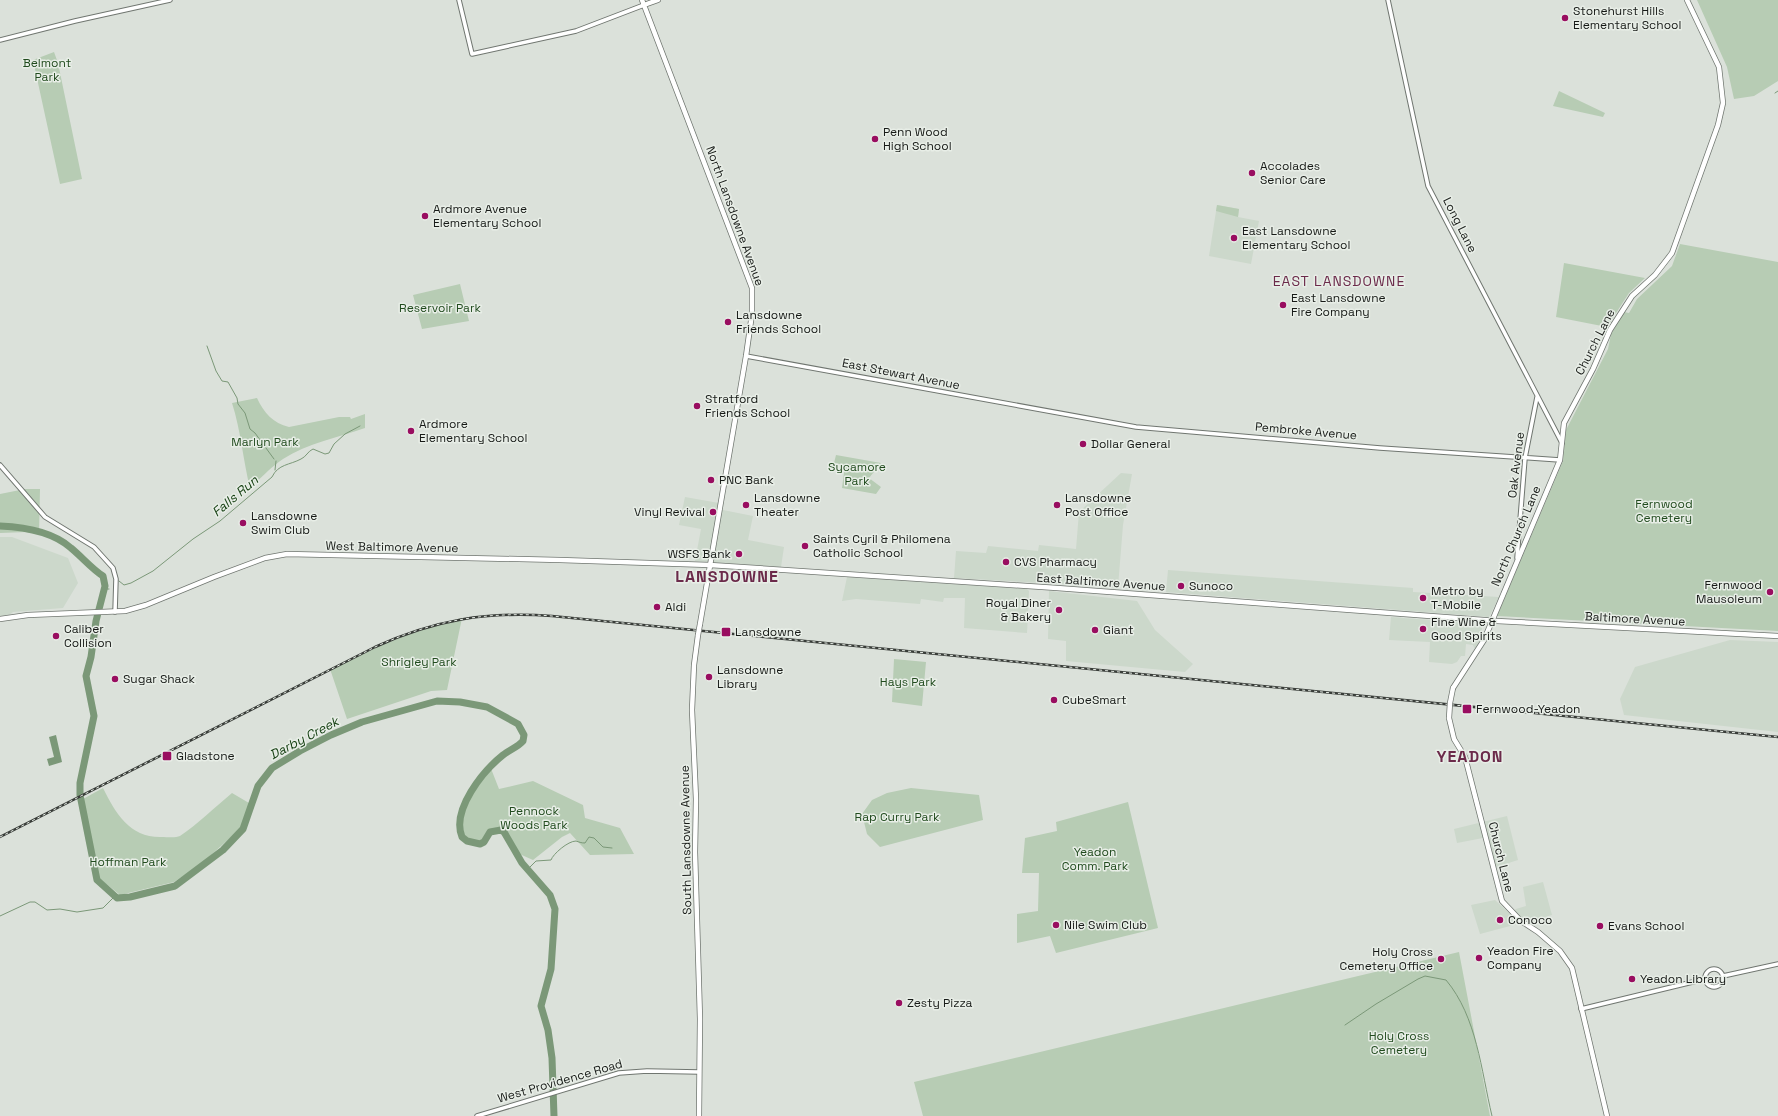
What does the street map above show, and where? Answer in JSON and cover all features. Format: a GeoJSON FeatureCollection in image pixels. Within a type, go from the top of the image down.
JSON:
{"type":"FeatureCollection","features":[{"type":"Feature","properties":{"kind":"main road","name":"North Lansdowne Avenue"},"geometry":{"type":"LineString","coordinates":[[642,0],[752,288],[752,314],[746,356],[710,566]]}},
{"type":"Feature","properties":{"kind":"main road"},"geometry":{"type":"LineString","coordinates":[[644,5],[658,0]]}},
{"type":"Feature","properties":{"kind":"main road","name":"Church Lane"},"geometry":{"type":"LineString","coordinates":[[1560,460],[1564,423],[1593,369],[1610,330],[1632,296],[1655,275],[1672,253],[1715,133],[1723,104],[1721,74],[1687,0]]}},
{"type":"Feature","properties":{"kind":"main road","name":"North Church Lane"},"geometry":{"type":"LineString","coordinates":[[1453,688],[1461,674],[1482,646],[1491,621],[1560,460]]}},
{"type":"Feature","properties":{"kind":"main road","name":"West Baltimore Avenue"},"geometry":{"type":"LineString","coordinates":[[0,618],[112,612],[146,605],[214,576],[280,555],[560,560],[710,566]]}},
{"type":"Feature","properties":{"kind":"main road","name":"East Baltimore Avenue"},"geometry":{"type":"LineString","coordinates":[[710,566],[1057,588],[1491,621]]}},
{"type":"Feature","properties":{"kind":"main road","name":"South Lansdowne Avenue"},"geometry":{"type":"LineString","coordinates":[[699,1116],[700,1019],[694,852],[696,799],[692,710],[694,664],[710,566]]}},
{"type":"Feature","properties":{"kind":"main road","name":"Baltimore Avenue"},"geometry":{"type":"LineString","coordinates":[[1491,621],[1778,636]]}},
{"type":"Feature","properties":{"kind":"main road","name":"Church Lane"},"geometry":{"type":"LineString","coordinates":[[1453,688],[1450,699],[1449,718],[1454,739],[1465,757],[1501,899],[1521,921],[1538,932],[1565,956],[1572,968],[1607,1116]]}},
{"type":"Feature","properties":{"kind":"street"},"geometry":{"type":"LineString","coordinates":[[0,40],[69,22],[170,0]]}},
{"type":"Feature","properties":{"kind":"street"},"geometry":{"type":"LineString","coordinates":[[459,0],[472,54],[576,31],[644,5]]}},
{"type":"Feature","properties":{"kind":"street","name":"Long Lane"},"geometry":{"type":"LineString","coordinates":[[1388,0],[1418,147],[1428,186],[1562,443]]}},
{"type":"Feature","properties":{"kind":"street","name":"East Stewart Avenue"},"geometry":{"type":"LineString","coordinates":[[746,356],[1051,411]]}},
{"type":"Feature","properties":{"kind":"street","name":"Oak Avenue"},"geometry":{"type":"LineString","coordinates":[[1517,561],[1525,458],[1537,397]]}},
{"type":"Feature","properties":{"kind":"street","name":"Pembroke Avenue"},"geometry":{"type":"LineString","coordinates":[[1051,411],[1144,428],[1560,460]]}},
{"type":"Feature","properties":{"kind":"street"},"geometry":{"type":"LineString","coordinates":[[0,465],[45,517],[94,547],[113,568],[116,579],[112,612]]}},
{"type":"Feature","properties":{"kind":"street"},"geometry":{"type":"LineString","coordinates":[[1723,976],[1778,964]]}},
{"type":"Feature","properties":{"kind":"street"},"geometry":{"type":"LineString","coordinates":[[1712,969],[1719,970],[1723,976],[1722,984],[1716,987],[1709,986],[1705,979],[1707,972],[1712,969]]}},
{"type":"Feature","properties":{"kind":"street"},"geometry":{"type":"LineString","coordinates":[[1582,1008],[1705,979]]}},
{"type":"Feature","properties":{"kind":"street","name":"West Providence Road"},"geometry":{"type":"LineString","coordinates":[[476,1116],[626,1072],[699,1072]]}},
{"type":"Feature","properties":{"kind":"shaded area","name":"East Lansdowne Elementary School"},"geometry":{"type":"Polygon","coordinates":[[[1217,205],[1239,209],[1238,217],[1259,221],[1251,264],[1209,256],[1217,205]]]}},
{"type":"Feature","properties":{"kind":"shaded area"},"geometry":{"type":"Polygon","coordinates":[[[1121,473],[1132,474],[1123,525],[1118,587],[954,578],[956,551],[986,553],[988,546],[1038,551],[1039,545],[1076,549],[1079,512],[1121,473]]]}},
{"type":"Feature","properties":{"kind":"shaded area"},"geometry":{"type":"Polygon","coordinates":[[[685,497],[719,503],[718,509],[753,516],[748,540],[784,547],[781,567],[695,561],[701,529],[679,525],[685,497]]]}},
{"type":"Feature","properties":{"kind":"shaded area"},"geometry":{"type":"Polygon","coordinates":[[[0,537],[12,537],[68,558],[78,583],[63,608],[13,612],[9,615],[0,616],[0,537]]]}},
{"type":"Feature","properties":{"kind":"shaded area"},"geometry":{"type":"Polygon","coordinates":[[[1168,570],[1413,588],[1413,592],[1499,597],[1489,617],[1166,592],[1168,570]]]}},
{"type":"Feature","properties":{"kind":"shaded area"},"geometry":{"type":"Polygon","coordinates":[[[847,577],[1027,589],[1029,591],[1027,633],[964,628],[965,598],[944,598],[943,602],[921,599],[920,604],[856,599],[842,601],[847,577]]]}},
{"type":"Feature","properties":{"kind":"shaded area"},"geometry":{"type":"Polygon","coordinates":[[[1049,591],[1137,601],[1155,630],[1193,664],[1185,672],[1066,661],[1066,641],[1048,639],[1049,591]]]}},
{"type":"Feature","properties":{"kind":"shaded area"},"geometry":{"type":"Polygon","coordinates":[[[1391,617],[1479,624],[1482,628],[1481,637],[1475,649],[1473,645],[1466,644],[1465,656],[1461,656],[1457,662],[1452,664],[1429,662],[1430,642],[1389,640],[1391,617]]]}},
{"type":"Feature","properties":{"kind":"shaded area"},"geometry":{"type":"Polygon","coordinates":[[[1730,640],[1778,642],[1778,732],[1624,715],[1620,699],[1635,667],[1730,640]]]}},
{"type":"Feature","properties":{"kind":"shaded area"},"geometry":{"type":"Polygon","coordinates":[[[56,735],[62,762],[49,766],[47,759],[54,757],[49,737],[56,735]]]}},
{"type":"Feature","properties":{"kind":"shaded area"},"geometry":{"type":"Polygon","coordinates":[[[1507,816],[1518,860],[1496,867],[1488,837],[1457,843],[1454,829],[1507,816]]]}},
{"type":"Feature","properties":{"kind":"shaded area"},"geometry":{"type":"Polygon","coordinates":[[[1543,882],[1552,915],[1480,934],[1471,905],[1495,900],[1510,914],[1516,909],[1526,906],[1523,887],[1543,882]]]}},
{"type":"Feature","properties":{"kind":"green space"},"geometry":{"type":"Polygon","coordinates":[[[1697,0],[1778,0],[1778,81],[1754,96],[1734,99],[1727,67],[1697,0]]]}},
{"type":"Feature","properties":{"kind":"green space","name":"Belmont Park"},"geometry":{"type":"Polygon","coordinates":[[[54,52],[58,63],[82,179],[60,184],[33,60],[54,52]]]}},
{"type":"Feature","properties":{"kind":"green space"},"geometry":{"type":"Polygon","coordinates":[[[1559,91],[1605,113],[1603,117],[1553,106],[1559,91]]]}},
{"type":"Feature","properties":{"kind":"green space"},"geometry":{"type":"Polygon","coordinates":[[[1217,205],[1239,209],[1238,217],[1216,211],[1217,205]]]}},
{"type":"Feature","properties":{"kind":"green space","name":"Fernwood Cemetery"},"geometry":{"type":"Polygon","coordinates":[[[1680,244],[1778,262],[1778,631],[1497,616],[1563,461],[1566,430],[1608,349],[1611,334],[1624,312],[1629,313],[1637,299],[1672,266],[1680,244]]]}},
{"type":"Feature","properties":{"kind":"green space"},"geometry":{"type":"Polygon","coordinates":[[[1564,263],[1645,278],[1629,293],[1607,327],[1556,317],[1564,263]]]}},
{"type":"Feature","properties":{"kind":"green space","name":"Reservoir Park"},"geometry":{"type":"Polygon","coordinates":[[[460,284],[469,321],[422,329],[413,295],[460,284]]]}},
{"type":"Feature","properties":{"kind":"green space","name":"Marlyn Park"},"geometry":{"type":"Polygon","coordinates":[[[257,398],[270,417],[278,423],[289,427],[339,417],[350,417],[351,419],[365,414],[365,428],[293,453],[274,466],[250,488],[238,424],[232,403],[257,398]]]}},
{"type":"Feature","properties":{"kind":"green space","name":"Sycamore Park"},"geometry":{"type":"Polygon","coordinates":[[[836,455],[881,463],[869,478],[881,487],[876,494],[842,488],[845,465],[834,463],[836,455]]]}},
{"type":"Feature","properties":{"kind":"green space"},"geometry":{"type":"Polygon","coordinates":[[[25,489],[40,489],[39,534],[26,532],[0,533],[0,494],[25,489]]]}},
{"type":"Feature","properties":{"kind":"green space","name":"Shrigley Park"},"geometry":{"type":"Polygon","coordinates":[[[462,618],[447,690],[431,691],[347,719],[330,669],[410,632],[462,618]]]}},
{"type":"Feature","properties":{"kind":"green space","name":"Hays Park"},"geometry":{"type":"Polygon","coordinates":[[[894,659],[926,662],[922,706],[892,702],[894,659]]]}},
{"type":"Feature","properties":{"kind":"green space","name":"Pennock Woods Park"},"geometry":{"type":"Polygon","coordinates":[[[490,766],[499,789],[533,781],[583,805],[585,818],[620,828],[634,854],[590,855],[570,833],[562,837],[533,860],[515,852],[505,834],[501,830],[490,832],[484,842],[480,844],[467,840],[460,832],[459,822],[462,810],[468,797],[490,766]]]}},
{"type":"Feature","properties":{"kind":"green space","name":"Hoffman Park"},"geometry":{"type":"Polygon","coordinates":[[[103,788],[113,807],[125,823],[141,833],[151,836],[180,836],[232,793],[249,803],[241,828],[201,864],[174,882],[120,895],[99,878],[83,799],[103,788]]]}},
{"type":"Feature","properties":{"kind":"green space","name":"Rap Curry Park"},"geometry":{"type":"Polygon","coordinates":[[[911,788],[979,795],[983,820],[880,847],[867,834],[862,814],[872,800],[887,793],[911,788]]]}},
{"type":"Feature","properties":{"kind":"green space","name":"Yeadon Comm. Park"},"geometry":{"type":"Polygon","coordinates":[[[1128,802],[1158,928],[1056,953],[1050,936],[1017,943],[1017,914],[1038,911],[1039,873],[1022,873],[1025,838],[1057,831],[1056,822],[1128,802]]]}},
{"type":"Feature","properties":{"kind":"green space","name":"Holy Cross Cemetery"},"geometry":{"type":"Polygon","coordinates":[[[1459,952],[1490,1116],[923,1116],[914,1082],[1459,952]]]}},
{"type":"Feature","properties":{"kind":"waterway"},"geometry":{"type":"LineString","coordinates":[[207,346],[216,371],[222,381],[228,382],[237,398],[238,404],[245,413],[250,429],[255,433],[274,459]]}},
{"type":"Feature","properties":{"kind":"waterway","name":"Falls Run"},"geometry":{"type":"LineString","coordinates":[[119,581],[124,585],[131,583],[153,571],[193,539],[220,521],[272,477],[281,467],[303,458],[313,449],[325,454],[329,453],[334,444],[345,434],[360,426]]}},
{"type":"Feature","properties":{"kind":"waterway"},"geometry":{"type":"LineString","coordinates":[[275,470],[276,461]]}},
{"type":"Feature","properties":{"kind":"waterway","name":"Darby Creek"},"geometry":{"type":"LineString","coordinates":[[0,526],[19,527],[47,534],[63,542],[103,576],[105,586],[96,621],[91,657],[86,676],[94,716],[80,783],[80,795],[97,880],[117,898],[130,897],[175,886],[223,850],[243,829],[258,786],[272,768],[331,735],[362,722],[437,701],[460,702],[487,707],[518,724],[524,735],[523,741],[505,753],[478,781],[465,803],[461,815],[460,826],[462,837],[467,841],[480,844],[484,842],[490,832],[501,830],[504,832],[522,863],[550,895],[555,909],[551,969],[541,1006],[548,1030],[552,1058],[554,1116]]}},
{"type":"Feature","properties":{"kind":"waterway","name":"Darby Creek"},"geometry":{"type":"LineString","coordinates":[[104,589],[109,589]]}},
{"type":"Feature","properties":{"kind":"waterway"},"geometry":{"type":"LineString","coordinates":[[527,870],[536,861],[551,860],[552,857],[565,845],[576,841],[585,843],[589,837],[594,838],[603,847],[612,848]]}},
{"type":"Feature","properties":{"kind":"waterway"},"geometry":{"type":"LineString","coordinates":[[0,916],[30,902],[35,902],[47,910],[60,909],[77,912],[103,908],[115,896]]}},
{"type":"Feature","properties":{"kind":"waterway"},"geometry":{"type":"LineString","coordinates":[[1345,1025],[1376,1004],[1418,979],[1425,976],[1446,980],[1465,1010],[1471,1027],[1481,1063],[1492,1116]]}},
{"type":"Feature","properties":{"kind":"railway"},"geometry":{"type":"LineString","coordinates":[[0,837],[375,647],[418,630],[440,624],[483,616],[552,616],[1778,737]]}},
{"type":"Feature","properties":{"kind":"place","name":"Stonehurst Hills Elementary School"},"geometry":{"type":"Point","coordinates":[1565,18]}},
{"type":"Feature","properties":{"kind":"place","name":"Penn Wood High School"},"geometry":{"type":"Point","coordinates":[875,139]}},
{"type":"Feature","properties":{"kind":"place","name":"Accolades Senior Care"},"geometry":{"type":"Point","coordinates":[1252,173]}},
{"type":"Feature","properties":{"kind":"place","name":"Ardmore Avenue Elementary School"},"geometry":{"type":"Point","coordinates":[425,216]}},
{"type":"Feature","properties":{"kind":"place","name":"East Lansdowne Elementary School"},"geometry":{"type":"Point","coordinates":[1234,238]}},
{"type":"Feature","properties":{"kind":"place","name":"East Lansdowne Fire Company"},"geometry":{"type":"Point","coordinates":[1283,305]}},
{"type":"Feature","properties":{"kind":"place","name":"Lansdowne Friends School"},"geometry":{"type":"Point","coordinates":[728,322]}},
{"type":"Feature","properties":{"kind":"place","name":"Stratford Friends School"},"geometry":{"type":"Point","coordinates":[697,406]}},
{"type":"Feature","properties":{"kind":"place","name":"Ardmore Elementary School"},"geometry":{"type":"Point","coordinates":[411,431]}},
{"type":"Feature","properties":{"kind":"place","name":"Dollar General"},"geometry":{"type":"Point","coordinates":[1083,444]}},
{"type":"Feature","properties":{"kind":"place","name":"PNC Bank"},"geometry":{"type":"Point","coordinates":[711,480]}},
{"type":"Feature","properties":{"kind":"place","name":"Lansdowne Theater"},"geometry":{"type":"Point","coordinates":[746,505]}},
{"type":"Feature","properties":{"kind":"place","name":"Lansdowne Post Office"},"geometry":{"type":"Point","coordinates":[1057,505]}},
{"type":"Feature","properties":{"kind":"place","name":"Vinyl Revival"},"geometry":{"type":"Point","coordinates":[713,512]}},
{"type":"Feature","properties":{"kind":"place","name":"Lansdowne Swim Club"},"geometry":{"type":"Point","coordinates":[243,523]}},
{"type":"Feature","properties":{"kind":"place","name":"Saints Cyril & Philomena Catholic School"},"geometry":{"type":"Point","coordinates":[805,546]}},
{"type":"Feature","properties":{"kind":"place","name":"WSFS Bank"},"geometry":{"type":"Point","coordinates":[739,554]}},
{"type":"Feature","properties":{"kind":"place","name":"CVS Pharmacy"},"geometry":{"type":"Point","coordinates":[1006,562]}},
{"type":"Feature","properties":{"kind":"place","name":"Sunoco"},"geometry":{"type":"Point","coordinates":[1181,586]}},
{"type":"Feature","properties":{"kind":"place","name":"Fernwood Mausoleum"},"geometry":{"type":"Point","coordinates":[1770,592]}},
{"type":"Feature","properties":{"kind":"place","name":"Metro by T-Mobile"},"geometry":{"type":"Point","coordinates":[1423,598]}},
{"type":"Feature","properties":{"kind":"place","name":"Aldi"},"geometry":{"type":"Point","coordinates":[657,607]}},
{"type":"Feature","properties":{"kind":"place","name":"Royal Diner & Bakery"},"geometry":{"type":"Point","coordinates":[1059,610]}},
{"type":"Feature","properties":{"kind":"place","name":"Fine Wine & Good Spirits"},"geometry":{"type":"Point","coordinates":[1423,629]}},
{"type":"Feature","properties":{"kind":"place","name":"Giant"},"geometry":{"type":"Point","coordinates":[1095,630]}},
{"type":"Feature","properties":{"kind":"place","name":"Lansdowne"},"geometry":{"type":"Point","coordinates":[726,632]}},
{"type":"Feature","properties":{"kind":"place","name":"Caliber Collision"},"geometry":{"type":"Point","coordinates":[56,636]}},
{"type":"Feature","properties":{"kind":"place","name":"Lansdowne Library"},"geometry":{"type":"Point","coordinates":[709,677]}},
{"type":"Feature","properties":{"kind":"place","name":"Sugar Shack"},"geometry":{"type":"Point","coordinates":[115,679]}},
{"type":"Feature","properties":{"kind":"place","name":"CubeSmart"},"geometry":{"type":"Point","coordinates":[1054,700]}},
{"type":"Feature","properties":{"kind":"place","name":"Fernwood-Yeadon"},"geometry":{"type":"Point","coordinates":[1467,709]}},
{"type":"Feature","properties":{"kind":"place","name":"Gladstone"},"geometry":{"type":"Point","coordinates":[167,756]}},
{"type":"Feature","properties":{"kind":"place","name":"Conoco"},"geometry":{"type":"Point","coordinates":[1500,920]}},
{"type":"Feature","properties":{"kind":"place","name":"Nile Swim Club"},"geometry":{"type":"Point","coordinates":[1056,925]}},
{"type":"Feature","properties":{"kind":"place","name":"Evans School"},"geometry":{"type":"Point","coordinates":[1600,926]}},
{"type":"Feature","properties":{"kind":"place","name":"Yeadon Fire Company"},"geometry":{"type":"Point","coordinates":[1479,958]}},
{"type":"Feature","properties":{"kind":"place","name":"Holy Cross Cemetery Office"},"geometry":{"type":"Point","coordinates":[1441,959]}},
{"type":"Feature","properties":{"kind":"place","name":"Yeadon Library"},"geometry":{"type":"Point","coordinates":[1632,979]}},
{"type":"Feature","properties":{"kind":"place","name":"Zesty Pizza"},"geometry":{"type":"Point","coordinates":[899,1003]}},
{"type":"Feature","properties":{"kind":"district","name":"EAST LANSDOWNE"},"geometry":{"type":"Point","coordinates":[1339,281]}},
{"type":"Feature","properties":{"kind":"district","name":"LANSDOWNE"},"geometry":{"type":"Point","coordinates":[727,576]}},
{"type":"Feature","properties":{"kind":"district","name":"YEADON"},"geometry":{"type":"Point","coordinates":[1470,756]}}]}
